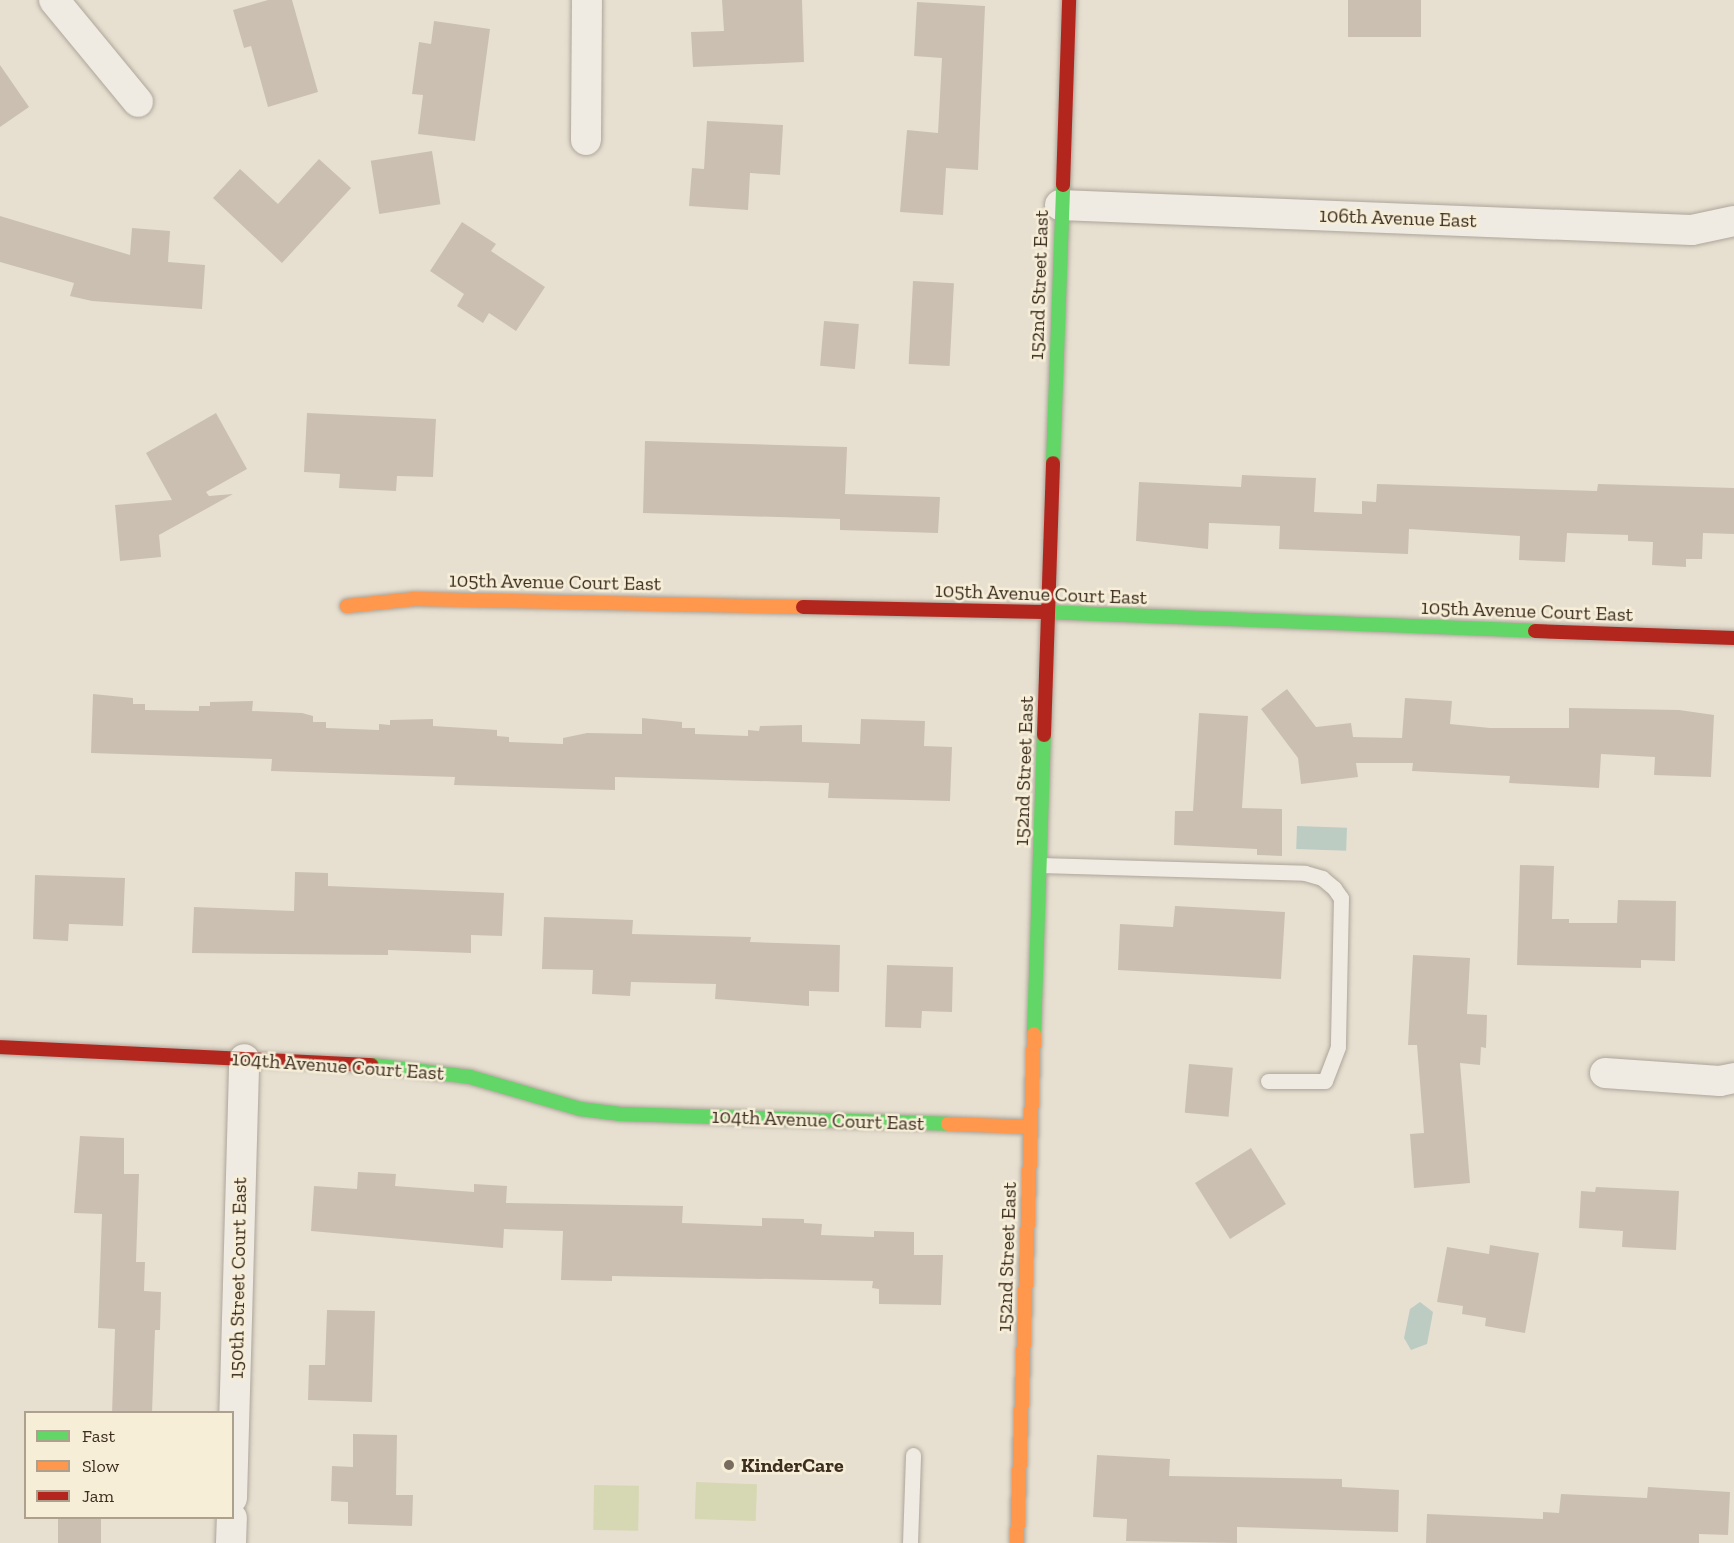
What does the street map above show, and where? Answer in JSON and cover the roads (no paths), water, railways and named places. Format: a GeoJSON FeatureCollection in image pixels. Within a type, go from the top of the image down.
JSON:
{"type":"FeatureCollection","features":[{"type":"Feature","properties":{"kind":"street"},"geometry":{"type":"LineString","coordinates":[[54,0],[138,102]]}},
{"type":"Feature","properties":{"kind":"street"},"geometry":{"type":"LineString","coordinates":[[586,140],[587,0]]}},
{"type":"Feature","properties":{"kind":"street","name":"152nd Street East"},"geometry":{"type":"LineString","coordinates":[[1017,1543],[1049,613],[1060,205],[1069,0]]}},
{"type":"Feature","properties":{"kind":"street","name":"106th Avenue East"},"geometry":{"type":"LineString","coordinates":[[1060,205],[1692,230],[1734,221]]}},
{"type":"Feature","properties":{"kind":"street","name":"105th Avenue Court East"},"geometry":{"type":"LineString","coordinates":[[347,606],[415,599],[1049,613],[1734,638]]}},
{"type":"Feature","properties":{"kind":"street","name":"104th Avenue Court East"},"geometry":{"type":"LineString","coordinates":[[0,1047],[408,1067],[470,1077],[580,1109],[619,1114],[1031,1127]]}},
{"type":"Feature","properties":{"kind":"street","name":"150th Street Court East"},"geometry":{"type":"LineString","coordinates":[[234,1425],[244,1059]]}},
{"type":"Feature","properties":{"kind":"street"},"geometry":{"type":"LineString","coordinates":[[1605,1073],[1720,1081],[1734,1078]]}},
{"type":"Feature","properties":{"kind":"street"},"geometry":{"type":"LineString","coordinates":[[231,1543],[232,1519]]}},
{"type":"Feature","properties":{"kind":"lane"},"geometry":{"type":"LineString","coordinates":[[1040,866],[1305,873],[1322,878],[1334,888],[1341,898],[1338,1047],[1325,1081],[1268,1081]]}},
{"type":"Feature","properties":{"kind":"lane"},"geometry":{"type":"LineString","coordinates":[[910,1543],[914,1455]]}},
{"type":"Feature","properties":{"kind":"place","name":"KinderCare"},"geometry":{"type":"Point","coordinates":[729,1465]}}]}
